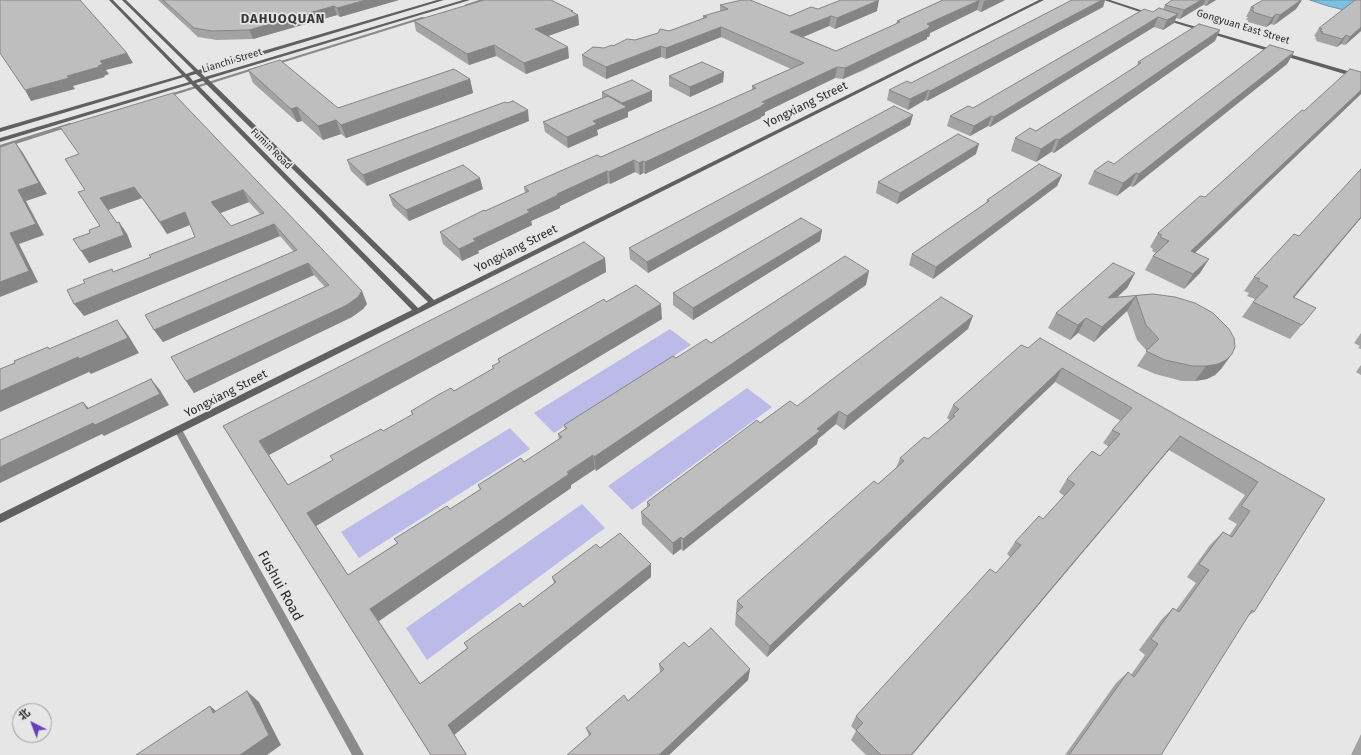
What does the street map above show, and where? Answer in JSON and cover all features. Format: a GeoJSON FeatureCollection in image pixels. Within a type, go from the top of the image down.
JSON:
{"type":"FeatureCollection","features":[{"type":"Feature","properties":{"kind":"street","name":"Fumin Road"},"geometry":{"type":"LineString","coordinates":[[111,0],[417,311]]}},
{"type":"Feature","properties":{"kind":"street","name":"Fumin Road"},"geometry":{"type":"LineString","coordinates":[[124,0],[433,303]]}},
{"type":"Feature","properties":{"kind":"street","name":"Lianchi Street"},"geometry":{"type":"LineString","coordinates":[[0,130],[442,0]]}},
{"type":"Feature","properties":{"kind":"street","name":"Lianchi Street"},"geometry":{"type":"LineString","coordinates":[[207,81],[468,0]]}},
{"type":"Feature","properties":{"kind":"street"},"geometry":{"type":"LineString","coordinates":[[0,147],[207,81],[484,0]]}},
{"type":"Feature","properties":{"kind":"street","name":"Yongxiang Street"},"geometry":{"type":"LineString","coordinates":[[0,519],[1042,0]]}},
{"type":"Feature","properties":{"kind":"street","name":"Gongyuan East Street"},"geometry":{"type":"LineString","coordinates":[[1106,0],[1361,77]]}},
{"type":"Feature","properties":{"kind":"street"},"geometry":{"type":"LineString","coordinates":[[1121,0],[1158,11]]}},
{"type":"Feature","properties":{"kind":"street","name":"Gongyuan East Street"},"geometry":{"type":"LineString","coordinates":[[1166,14],[1361,72]]}},
{"type":"Feature","properties":{"kind":"street","name":"Lianchi Street"},"geometry":{"type":"LineString","coordinates":[[0,140],[194,85]]}},
{"type":"Feature","properties":{"kind":"street","name":"Fushui Road"},"geometry":{"type":"LineString","coordinates":[[178,430],[358,755]]}},
{"type":"Feature","properties":{"kind":"shaded area"},"geometry":{"type":"Polygon","coordinates":[[[1310,0],[1357,0],[1361,14],[1328,6],[1310,0]]]}},
{"type":"Feature","properties":{"kind":"shaded area"},"geometry":{"type":"Polygon","coordinates":[[[670,329],[691,345],[554,433],[534,413],[670,329]]]}},
{"type":"Feature","properties":{"kind":"shaded area"},"geometry":{"type":"Polygon","coordinates":[[[747,388],[772,407],[632,510],[608,486],[747,388]]]}},
{"type":"Feature","properties":{"kind":"shaded area"},"geometry":{"type":"Polygon","coordinates":[[[510,428],[530,449],[359,558],[341,532],[510,428]]]}},
{"type":"Feature","properties":{"kind":"shaded area"},"geometry":{"type":"Polygon","coordinates":[[[582,504],[605,528],[427,660],[406,628],[582,504]]]}},
{"type":"Feature","properties":{"kind":"building"},"geometry":{"type":"Polygon","coordinates":[[[0,0],[80,0],[127,53],[100,61],[103,64],[98,66],[99,67],[67,76],[69,78],[25,90],[0,53],[0,0]]]}},
{"type":"Feature","properties":{"kind":"building"},"geometry":{"type":"Polygon","coordinates":[[[163,0],[366,0],[337,8],[334,6],[249,30],[212,31],[194,28],[163,0]]]}},
{"type":"Feature","properties":{"kind":"building"},"geometry":{"type":"Polygon","coordinates":[[[484,0],[551,0],[573,11],[571,11],[578,15],[535,29],[568,47],[524,63],[494,45],[467,54],[414,21],[484,0]]]}},
{"type":"Feature","properties":{"kind":"building"},"geometry":{"type":"Polygon","coordinates":[[[742,0],[750,0],[790,16],[811,7],[818,9],[841,0],[879,0],[837,18],[831,16],[790,32],[836,51],[900,22],[897,21],[943,0],[980,0],[927,24],[931,26],[845,68],[837,67],[762,102],[766,103],[645,162],[643,161],[639,163],[634,160],[557,194],[558,195],[527,210],[530,212],[473,239],[476,241],[459,249],[440,232],[484,210],[485,211],[529,191],[524,187],[597,155],[601,157],[756,88],[752,86],[804,63],[721,27],[666,48],[661,46],[606,67],[582,55],[593,47],[604,48],[613,46],[627,39],[635,40],[658,33],[660,29],[669,31],[707,17],[703,16],[728,9],[720,5],[742,0]]]}},
{"type":"Feature","properties":{"kind":"building"},"geometry":{"type":"Polygon","coordinates":[[[1072,0],[1102,0],[930,91],[928,90],[910,99],[889,90],[907,81],[911,83],[1072,0]]]}},
{"type":"Feature","properties":{"kind":"building"},"geometry":{"type":"Polygon","coordinates":[[[1172,0],[1201,0],[1184,10],[1165,5],[1172,0]]]}},
{"type":"Feature","properties":{"kind":"building"},"geometry":{"type":"Polygon","coordinates":[[[1263,0],[1301,0],[1280,15],[1276,14],[1272,18],[1251,10],[1254,8],[1251,7],[1263,0]]]}},
{"type":"Feature","properties":{"kind":"building"},"geometry":{"type":"Polygon","coordinates":[[[1355,0],[1361,0],[1361,27],[1350,37],[1346,35],[1342,39],[1321,33],[1323,32],[1320,31],[1322,29],[1319,28],[1355,0]]]}},
{"type":"Feature","properties":{"kind":"building"},"geometry":{"type":"Polygon","coordinates":[[[1159,8],[1178,14],[1167,20],[1158,17],[994,117],[991,116],[974,126],[950,116],[968,106],[973,108],[1144,9],[1153,12],[1159,8]]]}},
{"type":"Feature","properties":{"kind":"building"},"geometry":{"type":"Polygon","coordinates":[[[1199,24],[1220,30],[1059,140],[1056,139],[1041,149],[1015,138],[1030,128],[1036,131],[1141,63],[1138,62],[1199,24]]]}},
{"type":"Feature","properties":{"kind":"building"},"geometry":{"type":"Polygon","coordinates":[[[1270,45],[1294,52],[1139,174],[1136,173],[1123,183],[1094,171],[1108,161],[1114,164],[1270,45]]]}},
{"type":"Feature","properties":{"kind":"building"},"geometry":{"type":"Polygon","coordinates":[[[280,60],[338,108],[454,69],[470,79],[341,125],[336,120],[318,126],[297,107],[291,109],[248,70],[280,60]]]}},
{"type":"Feature","properties":{"kind":"building"},"geometry":{"type":"Polygon","coordinates":[[[702,62],[724,72],[690,87],[669,76],[702,62]]]}},
{"type":"Feature","properties":{"kind":"building"},"geometry":{"type":"Polygon","coordinates":[[[1350,69],[1361,72],[1361,90],[1191,251],[1209,259],[1193,274],[1153,256],[1169,241],[1160,237],[1162,235],[1158,233],[1200,196],[1205,197],[1350,69]]]}},
{"type":"Feature","properties":{"kind":"building"},"geometry":{"type":"Polygon","coordinates":[[[632,80],[652,91],[622,103],[602,92],[632,80]]]}},
{"type":"Feature","properties":{"kind":"building"},"geometry":{"type":"Polygon","coordinates":[[[173,93],[362,291],[358,297],[347,305],[186,381],[171,357],[329,285],[308,263],[154,330],[145,315],[297,250],[274,224],[74,304],[67,290],[85,283],[83,280],[112,269],[113,272],[151,257],[149,255],[195,237],[185,212],[160,222],[134,187],[100,198],[117,223],[119,222],[124,235],[81,251],[73,239],[90,233],[89,230],[100,226],[78,192],[85,190],[65,159],[79,154],[60,127],[173,93]],[[243,190],[211,202],[231,226],[264,213],[243,190]]]}},
{"type":"Feature","properties":{"kind":"building"},"geometry":{"type":"Polygon","coordinates":[[[608,96],[627,107],[593,121],[597,124],[567,137],[543,122],[608,96]]]}},
{"type":"Feature","properties":{"kind":"building"},"geometry":{"type":"Polygon","coordinates":[[[513,101],[528,110],[363,175],[347,160],[505,102],[507,103],[513,101]]]}},
{"type":"Feature","properties":{"kind":"building"},"geometry":{"type":"Polygon","coordinates":[[[894,106],[913,115],[647,262],[629,248],[894,106]]]}},
{"type":"Feature","properties":{"kind":"building"},"geometry":{"type":"Polygon","coordinates":[[[958,134],[979,144],[900,193],[878,182],[958,134]]]}},
{"type":"Feature","properties":{"kind":"building"},"geometry":{"type":"Polygon","coordinates":[[[15,142],[39,183],[18,190],[36,224],[10,233],[29,271],[0,282],[0,147],[15,142]]]}},
{"type":"Feature","properties":{"kind":"building"},"geometry":{"type":"Polygon","coordinates":[[[1039,164],[1062,175],[936,267],[912,254],[989,201],[987,200],[1039,164]]]}},
{"type":"Feature","properties":{"kind":"building"},"geometry":{"type":"Polygon","coordinates":[[[463,165],[480,178],[406,210],[389,195],[463,165]]]}},
{"type":"Feature","properties":{"kind":"building"},"geometry":{"type":"Polygon","coordinates":[[[1361,169],[1361,217],[1293,297],[1316,308],[1302,325],[1253,302],[1268,286],[1258,281],[1260,279],[1254,277],[1294,234],[1299,236],[1361,169]]]}},
{"type":"Feature","properties":{"kind":"building"},"geometry":{"type":"Polygon","coordinates":[[[801,218],[822,230],[693,308],[673,293],[801,218]]]}},
{"type":"Feature","properties":{"kind":"building"},"geometry":{"type":"Polygon","coordinates":[[[584,242],[605,258],[259,441],[288,485],[333,460],[330,456],[381,429],[383,431],[413,414],[411,411],[451,388],[454,391],[494,368],[492,366],[500,362],[498,359],[604,299],[606,302],[636,285],[661,304],[307,513],[348,575],[398,543],[394,539],[447,506],[450,509],[481,489],[478,485],[521,458],[524,462],[562,437],[558,434],[567,428],[564,425],[673,356],[676,358],[706,339],[711,343],[845,256],[869,271],[594,457],[593,455],[567,472],[569,474],[370,609],[420,684],[468,648],[464,643],[520,603],[523,607],[556,582],[552,577],[596,544],[600,548],[620,533],[651,564],[448,725],[466,754],[465,755],[431,755],[223,426],[584,242]]]}},
{"type":"Feature","properties":{"kind":"building"},"geometry":{"type":"Polygon","coordinates":[[[1113,263],[1135,273],[1108,298],[1153,294],[1175,297],[1195,303],[1213,313],[1229,329],[1234,338],[1235,347],[1232,354],[1226,360],[1218,364],[1193,366],[1165,360],[1146,351],[1159,339],[1146,325],[1136,296],[1102,327],[1086,318],[1078,325],[1056,313],[1113,263]]]}},
{"type":"Feature","properties":{"kind":"building"},"geometry":{"type":"Polygon","coordinates":[[[941,297],[973,316],[847,416],[839,411],[817,429],[820,431],[683,539],[681,537],[673,543],[641,512],[650,505],[647,502],[757,420],[760,423],[790,401],[797,406],[941,297]]]}},
{"type":"Feature","properties":{"kind":"building"},"geometry":{"type":"Polygon","coordinates":[[[117,320],[128,338],[79,359],[78,357],[0,391],[0,369],[15,363],[14,361],[48,347],[49,349],[117,320]]]}},
{"type":"Feature","properties":{"kind":"building"},"geometry":{"type":"Polygon","coordinates":[[[1040,338],[1325,499],[1254,612],[1252,610],[1161,755],[1069,755],[1128,672],[1134,677],[1158,644],[1151,639],[1173,608],[1179,612],[1209,570],[1199,564],[1223,532],[1232,537],[1250,511],[1241,506],[1258,482],[1180,436],[911,755],[881,755],[856,730],[863,723],[856,716],[990,569],[996,573],[1021,545],[1015,542],[1039,516],[1043,519],[1075,484],[1067,479],[1092,451],[1100,456],[1120,434],[1112,430],[1132,408],[1062,368],[770,646],[736,613],[743,607],[737,601],[874,481],[878,484],[904,461],[900,458],[924,437],[928,439],[955,416],[953,415],[959,409],[953,405],[1021,345],[1028,348],[1040,338]]]}},
{"type":"Feature","properties":{"kind":"building"},"geometry":{"type":"Polygon","coordinates":[[[151,379],[160,394],[95,425],[93,423],[0,467],[0,440],[83,402],[87,409],[151,379]]]}},
{"type":"Feature","properties":{"kind":"building"},"geometry":{"type":"Polygon","coordinates":[[[711,628],[750,669],[659,755],[567,755],[591,734],[586,728],[624,695],[628,701],[664,669],[659,664],[684,642],[689,647],[711,628]]]}},
{"type":"Feature","properties":{"kind":"building"},"geometry":{"type":"Polygon","coordinates":[[[247,691],[269,735],[240,755],[136,755],[210,706],[213,713],[247,691]]]}},
{"type":"Feature","properties":{"kind":"district","name":"DAHUOQUAN"},"geometry":{"type":"Point","coordinates":[283,19]}}]}
